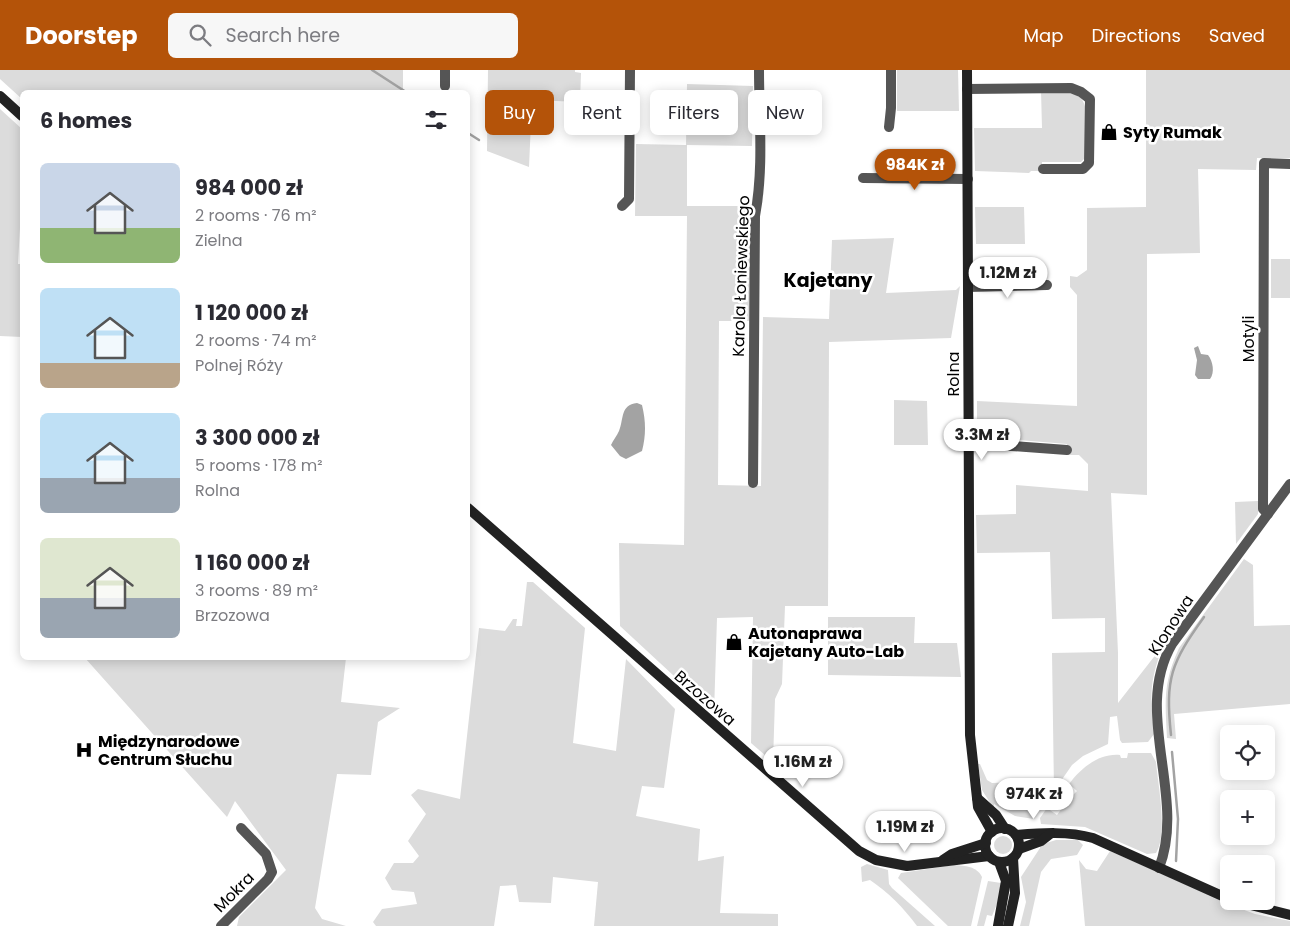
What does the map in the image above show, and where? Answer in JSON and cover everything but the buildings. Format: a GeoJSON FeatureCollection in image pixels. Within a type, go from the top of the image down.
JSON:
{"type":"FeatureCollection","features":[{"type":"Feature","properties":{"kind":"street"},"geometry":{"type":"LineString","coordinates":[[445,70],[445,86]]}},
{"type":"Feature","properties":{"kind":"street"},"geometry":{"type":"LineString","coordinates":[[622,206],[629,198],[630,70]]}},
{"type":"Feature","properties":{"kind":"street","name":"Karola Łoniewskiego"},"geometry":{"type":"LineString","coordinates":[[752,483],[756,216],[759,200],[761,124],[760,70]]}},
{"type":"Feature","properties":{"kind":"street"},"geometry":{"type":"LineString","coordinates":[[888,127],[891,108],[891,70]]}},
{"type":"Feature","properties":{"kind":"street","name":"Rolna"},"geometry":{"type":"LineString","coordinates":[[967,70],[970,735],[978,807],[992,832]]}},
{"type":"Feature","properties":{"kind":"street"},"geometry":{"type":"LineString","coordinates":[[967,88],[1071,88],[1087,95],[1090,99],[1089,162],[1083,169],[1043,169]]}},
{"type":"Feature","properties":{"kind":"street"},"geometry":{"type":"LineString","coordinates":[[0,96],[20,114]]}},
{"type":"Feature","properties":{"kind":"street","name":"Motyli"},"geometry":{"type":"LineString","coordinates":[[1268,514],[1263,509],[1264,163],[1290,164]]}},
{"type":"Feature","properties":{"kind":"street"},"geometry":{"type":"LineString","coordinates":[[863,178],[968,179]]}},
{"type":"Feature","properties":{"kind":"street"},"geometry":{"type":"LineString","coordinates":[[968,287],[1047,285]]}},
{"type":"Feature","properties":{"kind":"street"},"geometry":{"type":"LineString","coordinates":[[969,443],[1066,450]]}},
{"type":"Feature","properties":{"kind":"street","name":"Klonowa"},"geometry":{"type":"LineString","coordinates":[[1159,868],[1168,837],[1157,702],[1160,673],[1172,644],[1290,484]]}},
{"type":"Feature","properties":{"kind":"street","name":"Brzozowa"},"geometry":{"type":"LineString","coordinates":[[470,510],[850,845],[876,860],[894,865],[918,866],[943,860],[956,861],[989,856]]}},
{"type":"Feature","properties":{"kind":"street"},"geometry":{"type":"LineString","coordinates":[[977,798],[996,815],[1005,828],[1016,835],[1039,831],[1050,834],[1076,834],[1093,838],[1220,895]]}},
{"type":"Feature","properties":{"kind":"street","name":"Mokra"},"geometry":{"type":"LineString","coordinates":[[221,926],[268,879],[272,872],[269,857],[241,828]]}},
{"type":"Feature","properties":{"kind":"street"},"geometry":{"type":"LineString","coordinates":[[998,926],[1006,881],[1005,872],[999,862],[989,856],[986,843],[992,832],[1005,828]]}},
{"type":"Feature","properties":{"kind":"street"},"geometry":{"type":"LineString","coordinates":[[999,862],[1041,841],[1050,834]]}},
{"type":"Feature","properties":{"kind":"street"},"geometry":{"type":"LineString","coordinates":[[1008,926],[1015,893],[1016,835]]}},
{"type":"Feature","properties":{"kind":"street","name":"Brzozowa"},"geometry":{"type":"LineString","coordinates":[[943,860],[952,854],[986,843]]}},
{"type":"Feature","properties":{"kind":"street"},"geometry":{"type":"LineString","coordinates":[[1270,910],[1290,915]]}},
{"type":"Feature","properties":{"kind":"shaded area"},"geometry":{"type":"Polygon","coordinates":[[[0,70],[403,70],[403,90],[20,90],[20,97],[0,79],[0,70]]]}},
{"type":"Feature","properties":{"kind":"shaded area"},"geometry":{"type":"Polygon","coordinates":[[[488,70],[575,70],[575,72],[581,73],[580,90],[564,90],[564,101],[554,101],[554,90],[488,90],[488,70]]]}},
{"type":"Feature","properties":{"kind":"shaded area"},"geometry":{"type":"Polygon","coordinates":[[[897,70],[958,70],[959,111],[897,111],[897,70]]]}},
{"type":"Feature","properties":{"kind":"shaded area"},"geometry":{"type":"Polygon","coordinates":[[[1146,70],[1290,70],[1290,158],[1257,158],[1256,170],[1198,169],[1200,253],[1147,254],[1147,495],[1111,493],[1118,653],[1118,703],[1164,644],[1153,678],[1152,709],[1154,734],[1148,742],[1122,743],[1117,716],[1110,717],[1108,744],[1083,756],[1072,765],[1054,791],[1052,653],[1105,652],[1105,618],[1052,619],[1050,552],[977,553],[976,515],[1016,514],[1016,485],[1088,491],[1088,464],[1079,455],[1066,455],[1067,444],[983,437],[977,430],[977,401],[1077,406],[1077,295],[1070,287],[1070,276],[1077,277],[1087,270],[1087,208],[1146,207],[1146,70]]]}},
{"type":"Feature","properties":{"kind":"shaded area"},"geometry":{"type":"Polygon","coordinates":[[[687,84],[753,86],[753,90],[748,90],[748,135],[752,135],[752,146],[687,145],[687,206],[751,206],[750,321],[719,321],[718,485],[761,486],[763,317],[829,319],[832,240],[894,238],[886,293],[956,290],[960,286],[951,338],[829,342],[828,606],[785,606],[782,684],[775,699],[773,762],[751,743],[753,617],[717,618],[714,713],[620,626],[619,543],[684,545],[687,216],[635,216],[636,144],[686,145],[686,135],[738,135],[738,90],[687,90],[687,84]]]}},
{"type":"Feature","properties":{"kind":"shaded area"},"geometry":{"type":"Polygon","coordinates":[[[1062,90],[1073,92],[1080,96],[1084,103],[1087,121],[1085,158],[1081,162],[1042,162],[1042,171],[1031,171],[1029,173],[975,171],[974,128],[1042,128],[1041,91],[1062,90]]]}},
{"type":"Feature","properties":{"kind":"shaded area"},"geometry":{"type":"Polygon","coordinates":[[[0,109],[20,127],[18,264],[20,264],[20,337],[0,336],[0,109]]]}},
{"type":"Feature","properties":{"kind":"shaded area"},"geometry":{"type":"Polygon","coordinates":[[[487,135],[530,135],[529,167],[487,151],[487,135]]]}},
{"type":"Feature","properties":{"kind":"shaded area"},"geometry":{"type":"Polygon","coordinates":[[[975,207],[1024,207],[1025,244],[976,244],[975,207]]]}},
{"type":"Feature","properties":{"kind":"shaded area"},"geometry":{"type":"Polygon","coordinates":[[[1271,259],[1290,259],[1290,298],[1271,298],[1271,259]]]}},
{"type":"Feature","properties":{"kind":"shaded area"},"geometry":{"type":"Polygon","coordinates":[[[1198,346],[1201,354],[1208,355],[1211,360],[1213,370],[1210,379],[1198,379],[1195,375],[1197,360],[1194,348],[1198,346]]]}},
{"type":"Feature","properties":{"kind":"shaded area"},"geometry":{"type":"Polygon","coordinates":[[[894,400],[927,401],[928,445],[894,445],[894,400]]]}},
{"type":"Feature","properties":{"kind":"shaded area"},"geometry":{"type":"Polygon","coordinates":[[[632,404],[642,405],[644,417],[645,428],[642,451],[626,459],[620,456],[611,445],[619,431],[625,410],[632,404]]]}},
{"type":"Feature","properties":{"kind":"shaded area"},"geometry":{"type":"Polygon","coordinates":[[[1258,501],[1258,514],[1236,544],[1235,502],[1258,501]]]}},
{"type":"Feature","properties":{"kind":"shaded area"},"geometry":{"type":"Polygon","coordinates":[[[1244,559],[1253,565],[1254,626],[1290,625],[1290,704],[1174,714],[1176,739],[1167,738],[1166,692],[1170,671],[1179,648],[1244,559]]]}},
{"type":"Feature","properties":{"kind":"shaded area"},"geometry":{"type":"Polygon","coordinates":[[[527,582],[533,582],[585,628],[573,743],[616,751],[626,659],[675,709],[664,788],[642,786],[636,816],[700,829],[698,861],[724,856],[720,913],[778,914],[778,926],[594,926],[598,882],[553,877],[551,903],[519,902],[516,885],[500,886],[494,926],[376,926],[373,922],[382,909],[417,904],[414,892],[392,890],[385,878],[394,863],[413,863],[419,856],[408,841],[426,814],[411,795],[418,789],[460,799],[479,628],[505,631],[513,619],[517,619],[516,626],[522,626],[527,582]]]}},
{"type":"Feature","properties":{"kind":"shaded area"},"geometry":{"type":"Polygon","coordinates":[[[828,617],[915,617],[914,643],[957,643],[961,677],[828,675],[828,617]]]}},
{"type":"Feature","properties":{"kind":"shaded area"},"geometry":{"type":"Polygon","coordinates":[[[87,660],[346,660],[341,702],[400,708],[378,722],[371,775],[337,774],[315,908],[322,919],[346,926],[237,926],[239,917],[286,870],[235,801],[227,817],[87,660]]]}},
{"type":"Feature","properties":{"kind":"shaded area"},"geometry":{"type":"Polygon","coordinates":[[[1128,753],[1151,753],[1156,762],[1162,822],[1160,845],[1156,853],[1147,854],[1085,827],[1041,824],[1040,818],[1047,808],[1057,815],[1067,801],[1066,790],[1074,794],[1077,791],[1069,784],[1085,767],[1105,756],[1120,755],[1121,758],[1127,758],[1128,753]]]}},
{"type":"Feature","properties":{"kind":"shaded area"},"geometry":{"type":"Polygon","coordinates":[[[978,764],[980,764],[987,780],[992,783],[1047,781],[1047,794],[1034,819],[1015,816],[994,804],[994,809],[982,790],[978,764]]]}},
{"type":"Feature","properties":{"kind":"shaded area"},"geometry":{"type":"Polygon","coordinates":[[[999,836],[1007,836],[1012,841],[1010,852],[999,854],[994,849],[994,841],[999,836]]]}},
{"type":"Feature","properties":{"kind":"shaded area"},"geometry":{"type":"Polygon","coordinates":[[[1056,840],[1078,840],[1083,845],[1077,855],[1051,859],[1041,872],[1029,926],[1020,926],[1026,902],[1021,877],[1040,848],[1040,845],[1056,840]]]}},
{"type":"Feature","properties":{"kind":"shaded area"},"geometry":{"type":"Polygon","coordinates":[[[1110,851],[1220,900],[1220,910],[1244,910],[1290,921],[1290,926],[1085,926],[1079,860],[1086,869],[1097,871],[1110,851]]]}},
{"type":"Feature","properties":{"kind":"shaded area"},"geometry":{"type":"Polygon","coordinates":[[[867,864],[888,870],[889,884],[892,888],[935,926],[917,926],[883,890],[870,880],[862,882],[861,867],[867,864]]]}},
{"type":"Feature","properties":{"kind":"shaded area"},"geometry":{"type":"Polygon","coordinates":[[[954,865],[974,869],[982,877],[971,926],[948,926],[898,878],[901,873],[954,865]]]}},
{"type":"Feature","properties":{"kind":"shaded area"},"geometry":{"type":"Polygon","coordinates":[[[988,881],[1001,883],[1001,894],[992,916],[987,915],[984,926],[977,926],[988,881]]]}},
{"type":"Feature","properties":{"kind":"waterway"},"geometry":{"type":"LineString","coordinates":[[372,70],[403,90]]}},
{"type":"Feature","properties":{"kind":"waterway"},"geometry":{"type":"LineString","coordinates":[[470,134],[479,140]]}},
{"type":"Feature","properties":{"kind":"waterway"},"geometry":{"type":"LineString","coordinates":[[1171,735],[1169,699],[1173,672],[1184,647],[1204,617]]}},
{"type":"Feature","properties":{"kind":"waterway"},"geometry":{"type":"LineString","coordinates":[[1172,752],[1178,819],[1176,861]]}},
{"type":"Feature","properties":{"kind":"place","name":"Syty Rumak"},"geometry":{"type":"Point","coordinates":[1109,132]}},
{"type":"Feature","properties":{"kind":"place","name":"Autonaprawa Kajetany Auto-Lab"},"geometry":{"type":"Point","coordinates":[734,642]}},
{"type":"Feature","properties":{"kind":"place","name":"Międzynarodowe Centrum Słuchu"},"geometry":{"type":"Point","coordinates":[84,750]}},
{"type":"Feature","properties":{"kind":"district","name":"Kajetany"},"geometry":{"type":"Point","coordinates":[828,280]}}]}
